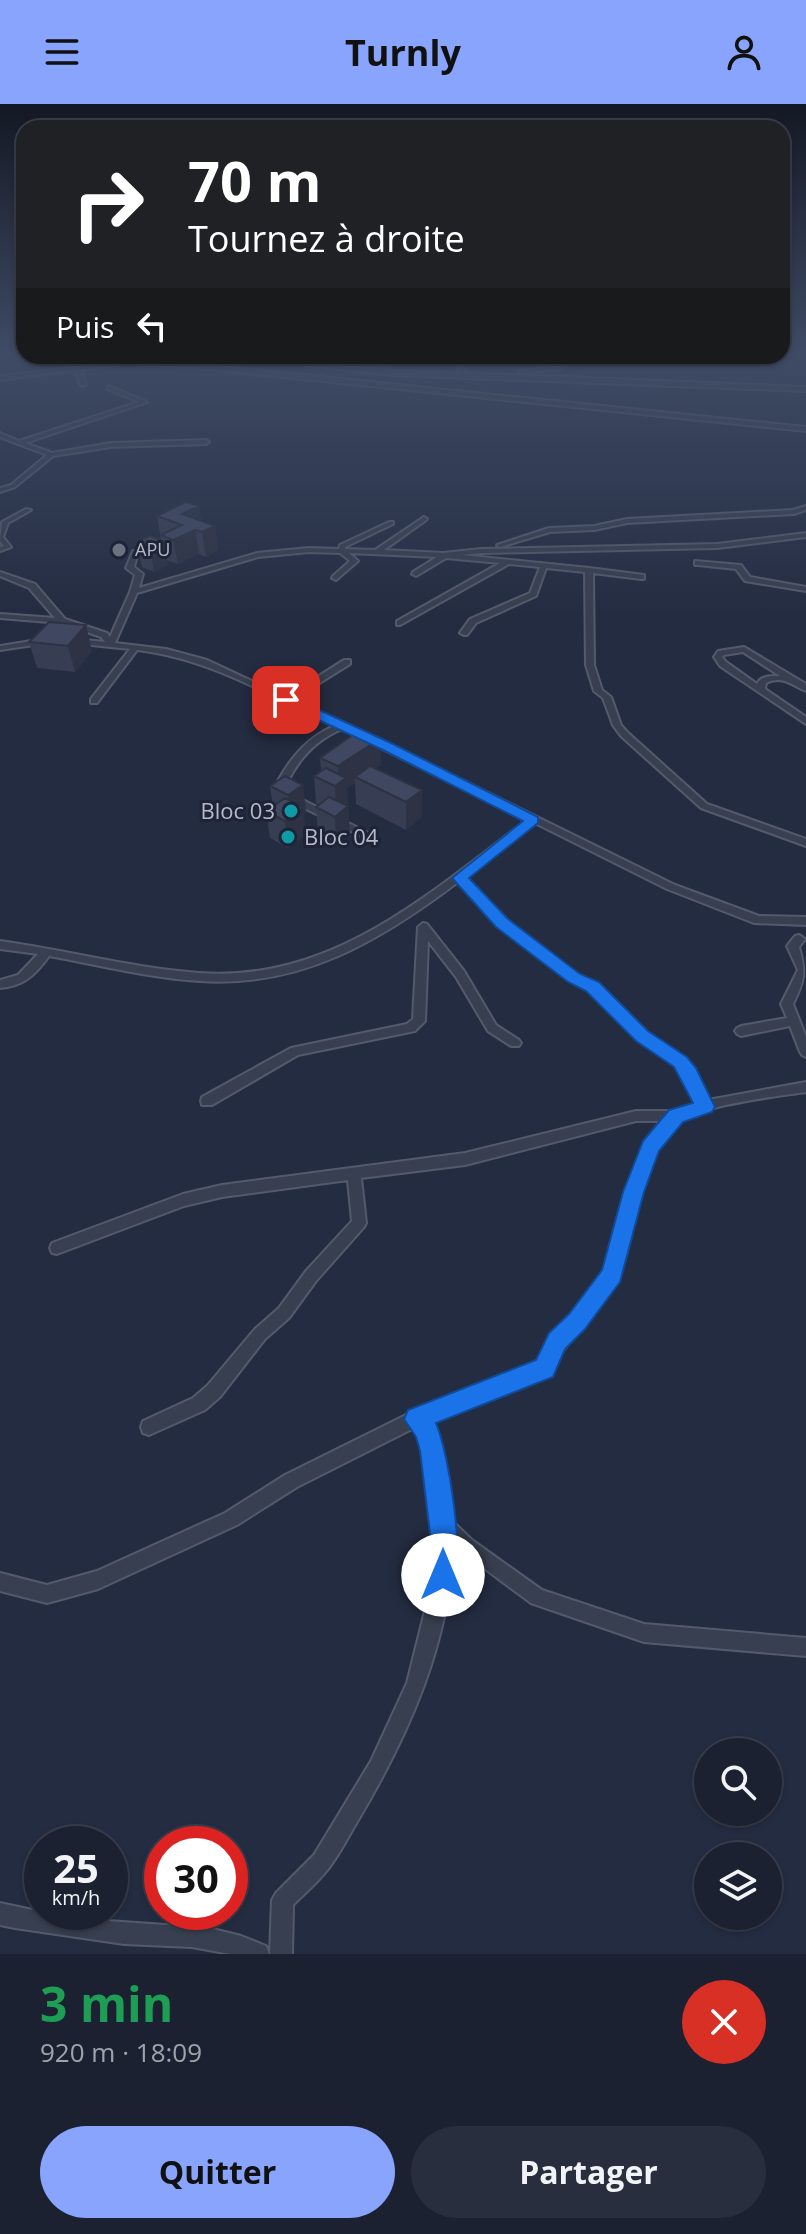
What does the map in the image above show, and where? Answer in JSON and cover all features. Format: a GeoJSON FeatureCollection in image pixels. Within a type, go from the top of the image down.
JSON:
{"type":"FeatureCollection","features":[{"type":"Feature","properties":{"kind":"street"},"geometry":{"type":"LineString","coordinates":[[22,442],[51,455]]}},
{"type":"Feature","properties":{"kind":"street"},"geometry":{"type":"LineString","coordinates":[[0,490],[13,486],[51,455],[111,445],[195,442]]}},
{"type":"Feature","properties":{"kind":"street"},"geometry":{"type":"LineString","coordinates":[[481,551],[549,530],[594,528],[650,519],[794,512],[806,508]]}},
{"type":"Feature","properties":{"kind":"street"},"geometry":{"type":"LineString","coordinates":[[0,549],[8,547],[0,537],[5,522],[28,510]]}},
{"type":"Feature","properties":{"kind":"street"},"geometry":{"type":"LineString","coordinates":[[377,552],[424,519]]}},
{"type":"Feature","properties":{"kind":"street"},"geometry":{"type":"LineString","coordinates":[[342,551],[342,546],[391,523]]}},
{"type":"Feature","properties":{"kind":"street"},"geometry":{"type":"LineString","coordinates":[[416,574],[445,555],[481,551],[717,546],[806,535]]}},
{"type":"Feature","properties":{"kind":"street"},"geometry":{"type":"LineString","coordinates":[[336,578],[354,561],[342,551]]}},
{"type":"Feature","properties":{"kind":"street"},"geometry":{"type":"LineString","coordinates":[[134,592],[257,555],[342,551],[445,555],[641,577]]}},
{"type":"Feature","properties":{"kind":"street"},"geometry":{"type":"LineString","coordinates":[[111,644],[139,574],[130,568],[135,552]]}},
{"type":"Feature","properties":{"kind":"street"},"geometry":{"type":"LineString","coordinates":[[400,623],[506,563]]}},
{"type":"Feature","properties":{"kind":"street"},"geometry":{"type":"LineString","coordinates":[[698,563],[738,567],[748,579],[806,589]]}},
{"type":"Feature","properties":{"kind":"street"},"geometry":{"type":"LineString","coordinates":[[464,633],[473,621],[533,594],[544,565]]}},
{"type":"Feature","properties":{"kind":"street"},"geometry":{"type":"LineString","coordinates":[[589,570],[590,665],[598,691],[607,697],[617,725],[624,734],[704,806],[806,843]]}},
{"type":"Feature","properties":{"kind":"street"},"geometry":{"type":"LineString","coordinates":[[0,574],[32,586],[62,621]]}},
{"type":"Feature","properties":{"kind":"street"},"geometry":{"type":"LineString","coordinates":[[0,616],[62,621],[104,635],[111,644]]}},
{"type":"Feature","properties":{"kind":"street"},"geometry":{"type":"LineString","coordinates":[[0,648],[56,641]]}},
{"type":"Feature","properties":{"kind":"street"},"geometry":{"type":"LineString","coordinates":[[69,641],[166,651],[204,662],[671,887],[781,926],[803,942]]}},
{"type":"Feature","properties":{"kind":"street"},"geometry":{"type":"LineString","coordinates":[[94,701],[135,648]]}},
{"type":"Feature","properties":{"kind":"street"},"geometry":{"type":"LineString","coordinates":[[806,688],[744,649],[721,653],[718,657],[723,664],[806,721]]}},
{"type":"Feature","properties":{"kind":"street"},"geometry":{"type":"LineString","coordinates":[[286,700],[347,662]]}},
{"type":"Feature","properties":{"kind":"street"},"geometry":{"type":"LineString","coordinates":[[760,690],[762,682],[770,678],[791,678]]}},
{"type":"Feature","properties":{"kind":"street"},"geometry":{"type":"LineString","coordinates":[[341,726],[324,732],[312,742],[290,764],[282,783],[289,797],[369,836]]}},
{"type":"Feature","properties":{"kind":"street"},"geometry":{"type":"LineString","coordinates":[[0,945],[171,973],[230,978],[287,972],[337,956],[412,912],[533,820]]}},
{"type":"Feature","properties":{"kind":"street"},"geometry":{"type":"LineString","coordinates":[[460,878],[502,923],[574,978],[592,986],[642,1036],[680,1062],[689,1073],[705,1107]]}},
{"type":"Feature","properties":{"kind":"street"},"geometry":{"type":"LineString","coordinates":[[412,912],[460,974],[492,1028],[515,1043]]}},
{"type":"Feature","properties":{"kind":"street"},"geometry":{"type":"LineString","coordinates":[[758,920],[806,921]]}},
{"type":"Feature","properties":{"kind":"street"},"geometry":{"type":"LineString","coordinates":[[207,1101],[295,1051],[411,1028],[419,1021],[423,927]]}},
{"type":"Feature","properties":{"kind":"street"},"geometry":{"type":"LineString","coordinates":[[803,942],[793,946],[804,970],[787,1004],[806,1052]]}},
{"type":"Feature","properties":{"kind":"street"},"geometry":{"type":"LineString","coordinates":[[0,984],[26,978],[46,952]]}},
{"type":"Feature","properties":{"kind":"street"},"geometry":{"type":"LineString","coordinates":[[741,1031],[793,1021]]}},
{"type":"Feature","properties":{"kind":"street"},"geometry":{"type":"LineString","coordinates":[[57,1248],[183,1200],[465,1159],[636,1116],[676,1116],[705,1107],[806,1087]]}},
{"type":"Feature","properties":{"kind":"street"},"geometry":{"type":"LineString","coordinates":[[0,1582],[47,1594],[98,1580],[231,1519],[291,1481],[416,1419],[544,1369],[557,1341],[577,1321],[612,1275],[633,1192],[650,1147],[676,1116]]}},
{"type":"Feature","properties":{"kind":"street"},"geometry":{"type":"LineString","coordinates":[[149,1427],[199,1404],[214,1391],[359,1223],[354,1173]]}},
{"type":"Feature","properties":{"kind":"street"},"geometry":{"type":"LineString","coordinates":[[281,1954],[283,1900],[321,1862],[378,1768],[416,1685],[443,1575],[441,1522],[432,1451],[427,1430],[416,1419]]}},
{"type":"Feature","properties":{"kind":"street"},"geometry":{"type":"LineString","coordinates":[[441,1522],[466,1546],[537,1597],[644,1633],[806,1647]]}},
{"type":"Feature","properties":{"kind":"street"},"geometry":{"type":"LineString","coordinates":[[0,1914],[65,1927],[204,1936],[234,1942],[258,1954]]}},
{"type":"Feature","properties":{"kind":"building"},"geometry":{"type":"Polygon","coordinates":[[[186,502],[199,506],[182,514],[215,526],[202,532],[195,530],[173,540],[161,535],[182,525],[157,516],[186,502]]]}},
{"type":"Feature","properties":{"kind":"building"},"geometry":{"type":"Polygon","coordinates":[[[150,536],[163,541],[150,547],[137,542],[150,536]]]}},
{"type":"Feature","properties":{"kind":"building"},"geometry":{"type":"Polygon","coordinates":[[[49,622],[86,625],[68,646],[29,642],[49,622]]]}},
{"type":"Feature","properties":{"kind":"building"},"geometry":{"type":"Polygon","coordinates":[[[361,729],[381,738],[338,766],[320,758],[361,729]]]}},
{"type":"Feature","properties":{"kind":"building"},"geometry":{"type":"Polygon","coordinates":[[[370,766],[422,790],[406,802],[355,777],[370,766]]]}},
{"type":"Feature","properties":{"kind":"building"},"geometry":{"type":"Polygon","coordinates":[[[326,768],[346,778],[335,786],[314,776],[326,768]]]}},
{"type":"Feature","properties":{"kind":"building"},"geometry":{"type":"Polygon","coordinates":[[[285,776],[303,785],[288,795],[270,786],[285,776]]]}},
{"type":"Feature","properties":{"kind":"building"},"geometry":{"type":"Polygon","coordinates":[[[329,797],[348,806],[335,817],[316,807],[329,797]]]}},
{"type":"Feature","properties":{"kind":"building"},"geometry":{"type":"Polygon","coordinates":[[[285,798],[303,808],[285,821],[266,811],[285,798]]]}},
{"type":"Feature","properties":{"kind":"place","name":"APU"},"geometry":{"type":"Point","coordinates":[119,550]}},
{"type":"Feature","properties":{"kind":"place","name":"Bloc 03"},"geometry":{"type":"Point","coordinates":[291,811]}},
{"type":"Feature","properties":{"kind":"place","name":"Bloc 04"},"geometry":{"type":"Point","coordinates":[288,837]}},
{"type":"Feature","properties":{"kind":"route"},"geometry":{"type":"LineString","coordinates":[[286,700],[533,820],[460,878],[502,923],[574,978],[592,986],[642,1036],[680,1062],[689,1073],[705,1107],[676,1116],[650,1147],[633,1192],[612,1275],[577,1321],[557,1341],[544,1369],[416,1419],[427,1430],[432,1451],[444,1542],[443,1575]]}}]}
